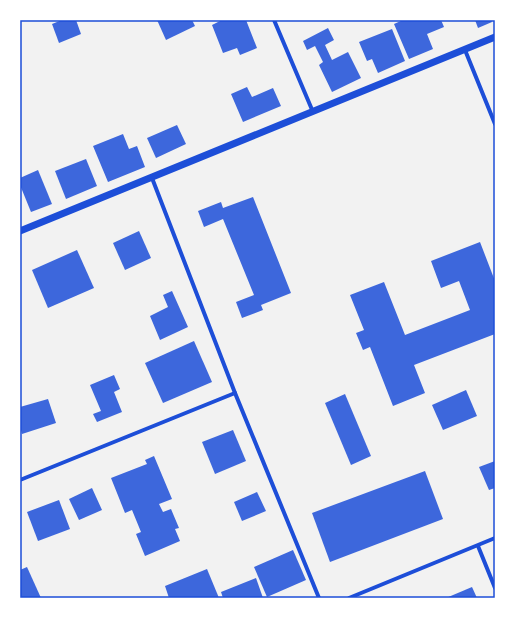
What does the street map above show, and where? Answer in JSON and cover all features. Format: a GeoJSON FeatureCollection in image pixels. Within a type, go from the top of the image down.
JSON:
{"type":"FeatureCollection","features":[{"type":"Feature","properties":{"kind":"street"},"geometry":{"type":"LineString","coordinates":[[274,20],[313,112]]}},
{"type":"Feature","properties":{"kind":"street"},"geometry":{"type":"LineString","coordinates":[[20,231],[495,37]]}},
{"type":"Feature","properties":{"kind":"street"},"geometry":{"type":"LineString","coordinates":[[465,50],[495,124]]}},
{"type":"Feature","properties":{"kind":"street"},"geometry":{"type":"LineString","coordinates":[[152,178],[235,393],[318,598]]}},
{"type":"Feature","properties":{"kind":"street"},"geometry":{"type":"LineString","coordinates":[[20,480],[235,393]]}},
{"type":"Feature","properties":{"kind":"street"},"geometry":{"type":"LineString","coordinates":[[349,598],[495,538]]}},
{"type":"Feature","properties":{"kind":"street"},"geometry":{"type":"LineString","coordinates":[[478,546],[495,588]]}},
{"type":"Feature","properties":{"kind":"building"},"geometry":{"type":"Polygon","coordinates":[[[62,20],[76,20],[81,34],[59,43],[52,24],[62,20]]]}},
{"type":"Feature","properties":{"kind":"building"},"geometry":{"type":"Polygon","coordinates":[[[157,20],[192,20],[195,26],[166,40],[157,20]]]}},
{"type":"Feature","properties":{"kind":"building"},"geometry":{"type":"Polygon","coordinates":[[[222,20],[246,20],[257,48],[240,55],[237,48],[223,53],[212,25],[222,20]]]}},
{"type":"Feature","properties":{"kind":"building"},"geometry":{"type":"Polygon","coordinates":[[[403,20],[441,20],[444,27],[427,34],[433,49],[409,59],[394,24],[403,20]]]}},
{"type":"Feature","properties":{"kind":"building"},"geometry":{"type":"Polygon","coordinates":[[[475,20],[491,20],[492,22],[478,28],[475,20]]]}},
{"type":"Feature","properties":{"kind":"building"},"geometry":{"type":"Polygon","coordinates":[[[328,28],[334,40],[325,45],[332,60],[348,52],[361,78],[332,92],[319,65],[323,62],[315,46],[307,50],[303,41],[328,28]]]}},
{"type":"Feature","properties":{"kind":"building"},"geometry":{"type":"Polygon","coordinates":[[[392,29],[405,61],[378,73],[372,59],[367,61],[359,42],[392,29]]]}},
{"type":"Feature","properties":{"kind":"building"},"geometry":{"type":"Polygon","coordinates":[[[247,87],[252,97],[273,88],[281,106],[243,122],[231,94],[247,87]]]}},
{"type":"Feature","properties":{"kind":"building"},"geometry":{"type":"Polygon","coordinates":[[[177,125],[186,144],[156,158],[147,138],[177,125]]]}},
{"type":"Feature","properties":{"kind":"building"},"geometry":{"type":"Polygon","coordinates":[[[123,134],[129,149],[137,146],[145,167],[108,182],[93,146],[123,134]]]}},
{"type":"Feature","properties":{"kind":"building"},"geometry":{"type":"Polygon","coordinates":[[[86,159],[97,186],[66,199],[55,171],[86,159]]]}},
{"type":"Feature","properties":{"kind":"building"},"geometry":{"type":"Polygon","coordinates":[[[38,170],[52,204],[31,212],[20,185],[20,178],[38,170]]]}},
{"type":"Feature","properties":{"kind":"building"},"geometry":{"type":"Polygon","coordinates":[[[253,197],[291,293],[261,305],[263,310],[242,318],[236,302],[254,295],[223,219],[204,227],[198,211],[221,202],[223,208],[253,197]]]}},
{"type":"Feature","properties":{"kind":"building"},"geometry":{"type":"Polygon","coordinates":[[[139,231],[151,258],[125,270],[113,243],[139,231]]]}},
{"type":"Feature","properties":{"kind":"building"},"geometry":{"type":"Polygon","coordinates":[[[480,242],[495,281],[495,334],[414,365],[425,393],[393,406],[370,347],[363,350],[356,333],[364,330],[350,295],[384,282],[405,335],[470,310],[459,281],[441,288],[431,261],[480,242]]]}},
{"type":"Feature","properties":{"kind":"building"},"geometry":{"type":"Polygon","coordinates":[[[77,250],[94,288],[48,308],[32,270],[77,250]]]}},
{"type":"Feature","properties":{"kind":"building"},"geometry":{"type":"Polygon","coordinates":[[[172,291],[188,327],[160,340],[150,316],[168,307],[163,295],[172,291]]]}},
{"type":"Feature","properties":{"kind":"building"},"geometry":{"type":"Polygon","coordinates":[[[194,341],[212,382],[163,403],[145,363],[194,341]]]}},
{"type":"Feature","properties":{"kind":"building"},"geometry":{"type":"Polygon","coordinates":[[[114,375],[120,389],[114,392],[122,412],[97,422],[93,414],[101,411],[90,385],[114,375]]]}},
{"type":"Feature","properties":{"kind":"building"},"geometry":{"type":"Polygon","coordinates":[[[466,390],[477,416],[443,430],[432,405],[466,390]]]}},
{"type":"Feature","properties":{"kind":"building"},"geometry":{"type":"Polygon","coordinates":[[[345,394],[371,456],[351,465],[325,403],[345,394]]]}},
{"type":"Feature","properties":{"kind":"building"},"geometry":{"type":"Polygon","coordinates":[[[48,399],[56,423],[22,434],[20,426],[20,407],[48,399]]]}},
{"type":"Feature","properties":{"kind":"building"},"geometry":{"type":"Polygon","coordinates":[[[233,430],[246,461],[215,474],[202,442],[233,430]]]}},
{"type":"Feature","properties":{"kind":"building"},"geometry":{"type":"Polygon","coordinates":[[[154,456],[172,499],[159,504],[163,512],[171,509],[179,528],[175,529],[180,541],[145,556],[136,534],[141,532],[132,510],[125,513],[111,478],[147,464],[145,460],[154,456]]]}},
{"type":"Feature","properties":{"kind":"building"},"geometry":{"type":"Polygon","coordinates":[[[495,461],[495,488],[489,490],[479,467],[495,461]]]}},
{"type":"Feature","properties":{"kind":"building"},"geometry":{"type":"Polygon","coordinates":[[[425,471],[443,519],[330,562],[312,513],[425,471]]]}},
{"type":"Feature","properties":{"kind":"building"},"geometry":{"type":"Polygon","coordinates":[[[92,488],[102,510],[79,520],[69,499],[92,488]]]}},
{"type":"Feature","properties":{"kind":"building"},"geometry":{"type":"Polygon","coordinates":[[[257,492],[266,511],[242,521],[234,502],[257,492]]]}},
{"type":"Feature","properties":{"kind":"building"},"geometry":{"type":"Polygon","coordinates":[[[59,500],[70,529],[38,541],[27,512],[59,500]]]}},
{"type":"Feature","properties":{"kind":"building"},"geometry":{"type":"Polygon","coordinates":[[[293,550],[306,580],[267,597],[254,567],[293,550]]]}},
{"type":"Feature","properties":{"kind":"building"},"geometry":{"type":"Polygon","coordinates":[[[27,567],[41,598],[20,598],[20,570],[27,567]]]}},
{"type":"Feature","properties":{"kind":"building"},"geometry":{"type":"Polygon","coordinates":[[[207,569],[219,598],[169,598],[165,586],[207,569]]]}},
{"type":"Feature","properties":{"kind":"building"},"geometry":{"type":"Polygon","coordinates":[[[256,578],[263,598],[223,598],[221,592],[256,578]]]}},
{"type":"Feature","properties":{"kind":"building"},"geometry":{"type":"Polygon","coordinates":[[[472,587],[477,598],[446,598],[472,587]]]}}]}
